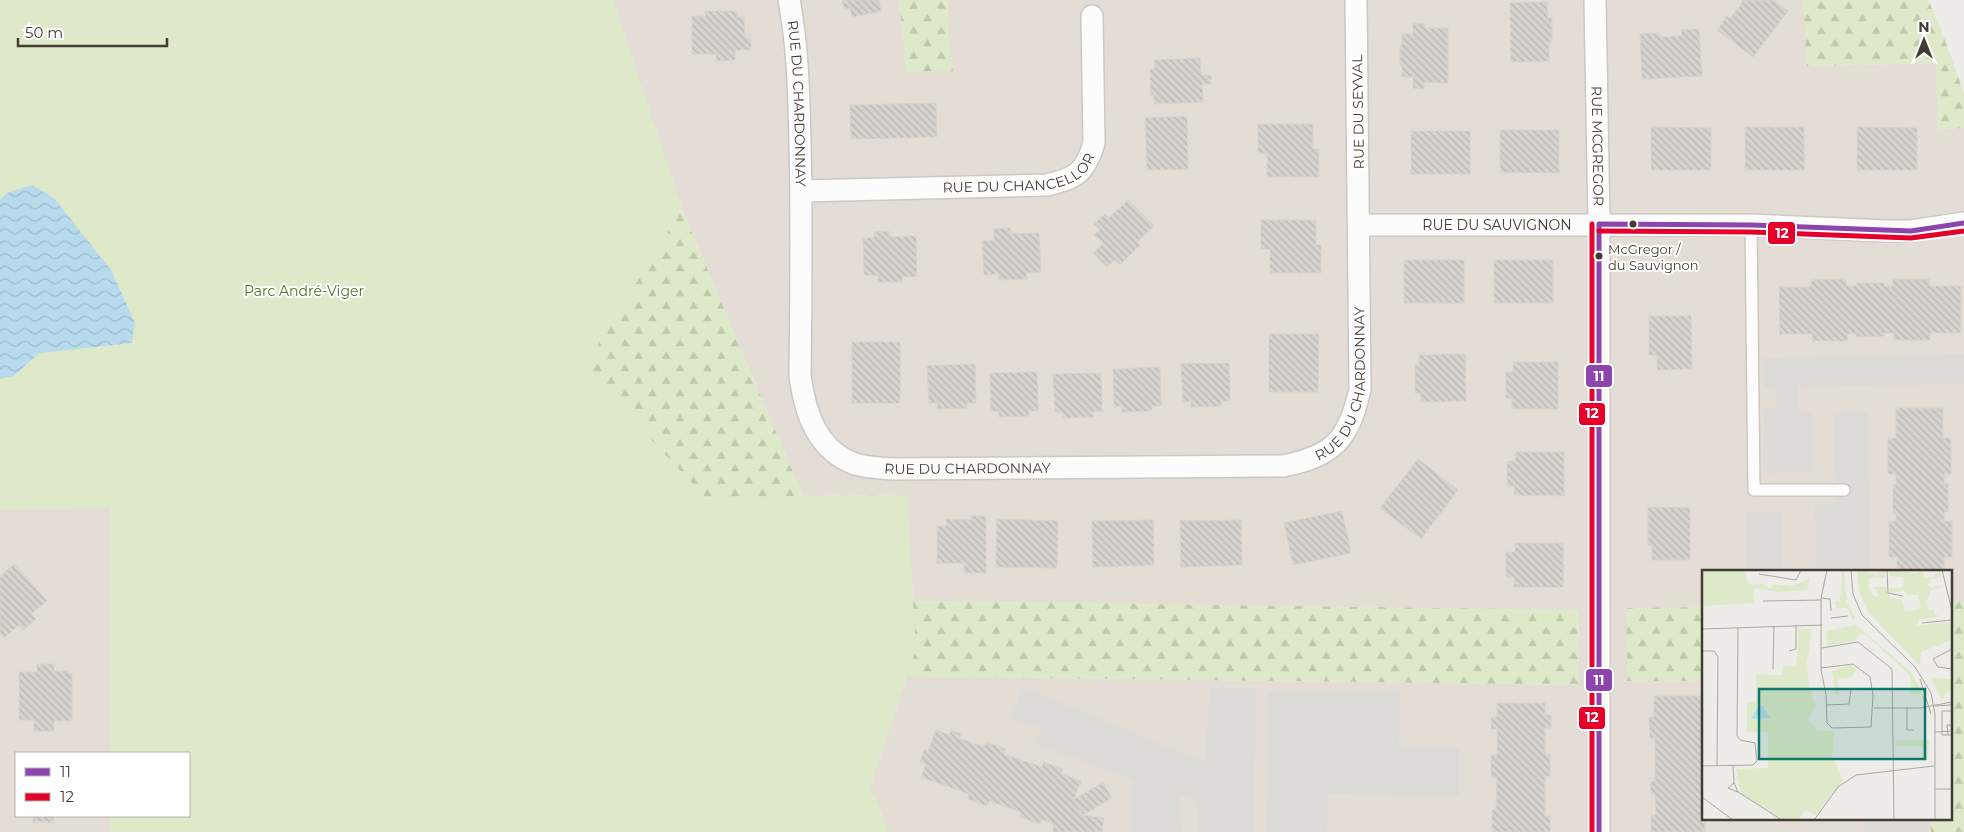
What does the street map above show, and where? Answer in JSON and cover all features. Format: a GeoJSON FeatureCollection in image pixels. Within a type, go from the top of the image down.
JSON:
{"type":"FeatureCollection","features":[{"type":"Feature","properties":{"kind":"street","name":"RUE DU CHARDONNAY"},"geometry":{"type":"LineString","coordinates":[[789,0],[799,82],[802,191],[800,376],[804,401],[810,419],[819,436],[838,456],[856,464],[894,469],[1258,467],[1283,466],[1308,461],[1327,450],[1344,434],[1354,414],[1360,389],[1359,225]]}},
{"type":"Feature","properties":{"kind":"street","name":"RUE DU SEYVAL"},"geometry":{"type":"LineString","coordinates":[[1356,0],[1359,225]]}},
{"type":"Feature","properties":{"kind":"street","name":"RUE MCGREGOR"},"geometry":{"type":"LineString","coordinates":[[1595,0],[1599,224],[1599,832]]}},
{"type":"Feature","properties":{"kind":"street","name":"RUE DU CHANCELLOR"},"geometry":{"type":"LineString","coordinates":[[802,191],[1047,185],[1068,180],[1081,171],[1090,158],[1094,143],[1092,16]]}},
{"type":"Feature","properties":{"kind":"street","name":"RUE DU SAUVIGNON"},"geometry":{"type":"LineString","coordinates":[[1359,225],[1751,225],[1887,231],[1964,223]]}},
{"type":"Feature","properties":{"kind":"lane"},"geometry":{"type":"LineString","coordinates":[[1751,225],[1754,490],[1844,490]]}},
{"type":"Feature","properties":{"kind":"shaded area"},"geometry":{"type":"Polygon","coordinates":[[[613,0],[899,0],[906,72],[948,26],[948,0],[1803,0],[1808,66],[1937,63],[1938,129],[1964,128],[1964,832],[889,832],[870,787],[907,676],[1578,685],[1579,611],[913,601],[907,495],[803,496],[682,209],[613,0]]]}},
{"type":"Feature","properties":{"kind":"shaded area"},"geometry":{"type":"Polygon","coordinates":[[[1964,354],[1964,384],[1798,387],[1798,412],[1811,412],[1812,472],[1764,473],[1763,408],[1776,408],[1775,389],[1765,389],[1764,358],[1964,354]]]}},
{"type":"Feature","properties":{"kind":"shaded area"},"geometry":{"type":"Polygon","coordinates":[[[1867,412],[1871,570],[1816,570],[1815,505],[1836,504],[1834,413],[1867,412]]]}},
{"type":"Feature","properties":{"kind":"shaded area"},"geometry":{"type":"Polygon","coordinates":[[[110,508],[109,752],[15,752],[15,817],[109,817],[109,832],[0,832],[0,509],[110,508]]]}},
{"type":"Feature","properties":{"kind":"shaded area"},"geometry":{"type":"Polygon","coordinates":[[[1782,511],[1783,570],[1746,570],[1745,512],[1782,511]]]}},
{"type":"Feature","properties":{"kind":"shaded area"},"geometry":{"type":"Polygon","coordinates":[[[1023,687],[1205,762],[1210,689],[1256,688],[1254,832],[1198,832],[1197,801],[1180,794],[1181,832],[1132,832],[1132,779],[1034,744],[1041,728],[1011,718],[1023,687]]]}},
{"type":"Feature","properties":{"kind":"shaded area"},"geometry":{"type":"Polygon","coordinates":[[[1268,692],[1400,693],[1399,747],[1459,748],[1459,796],[1328,794],[1327,832],[1267,832],[1268,692]]]}},
{"type":"Feature","properties":{"kind":"shaded area"},"geometry":{"type":"Polygon","coordinates":[[[1864,820],[1927,820],[1928,832],[1865,832],[1864,820]]]}},
{"type":"Feature","properties":{"kind":"green space","name":"Parc André-Viger"},"geometry":{"type":"Polygon","coordinates":[[[0,0],[613,0],[682,209],[584,368],[705,497],[907,495],[916,650],[870,787],[889,832],[109,832],[109,817],[190,817],[190,752],[109,752],[110,508],[0,509],[0,0]]]}},
{"type":"Feature","properties":{"kind":"green space","name":"Parc André-Viger"},"geometry":{"type":"Polygon","coordinates":[[[183,0],[613,0],[682,209],[803,496],[907,495],[913,601],[1579,610],[1578,685],[907,676],[870,787],[889,832],[109,832],[109,817],[190,817],[190,752],[109,752],[183,0]]]}},
{"type":"Feature","properties":{"kind":"green space"},"geometry":{"type":"Polygon","coordinates":[[[899,0],[948,0],[948,26],[953,71],[906,72],[899,0]]]}},
{"type":"Feature","properties":{"kind":"green space"},"geometry":{"type":"Polygon","coordinates":[[[1803,0],[1928,0],[1940,26],[1964,93],[1964,128],[1938,129],[1936,63],[1807,66],[1803,0]]]}},
{"type":"Feature","properties":{"kind":"green space"},"geometry":{"type":"Polygon","coordinates":[[[1964,602],[1964,832],[1931,832],[1931,820],[1952,820],[1952,603],[1964,602]]]}},
{"type":"Feature","properties":{"kind":"green space"},"geometry":{"type":"Polygon","coordinates":[[[1702,607],[1702,681],[1627,681],[1627,608],[1702,607]]]}},
{"type":"Feature","properties":{"kind":"water"},"geometry":{"type":"Polygon","coordinates":[[[32,185],[54,198],[111,270],[135,323],[132,343],[39,353],[14,376],[0,379],[0,200],[7,193],[32,185]]]}},
{"type":"Feature","properties":{"kind":"building"},"geometry":{"type":"Polygon","coordinates":[[[842,0],[879,0],[881,11],[852,17],[850,8],[844,9],[842,0]]]}},
{"type":"Feature","properties":{"kind":"building"},"geometry":{"type":"Polygon","coordinates":[[[1741,0],[1774,0],[1788,11],[1753,57],[1717,30],[1727,16],[1730,19],[1743,2],[1741,0]]]}},
{"type":"Feature","properties":{"kind":"building"},"geometry":{"type":"Polygon","coordinates":[[[1547,2],[1548,18],[1552,18],[1552,42],[1549,42],[1549,61],[1511,62],[1510,3],[1547,2]]]}},
{"type":"Feature","properties":{"kind":"building"},"geometry":{"type":"Polygon","coordinates":[[[705,11],[737,11],[737,17],[744,17],[745,38],[751,38],[751,50],[735,50],[735,60],[716,61],[716,54],[692,54],[692,16],[706,16],[705,11]]]}},
{"type":"Feature","properties":{"kind":"building"},"geometry":{"type":"Polygon","coordinates":[[[1413,23],[1425,24],[1425,28],[1448,28],[1448,83],[1424,82],[1424,89],[1413,88],[1413,77],[1402,77],[1400,45],[1402,45],[1402,34],[1413,34],[1413,23]]]}},
{"type":"Feature","properties":{"kind":"building"},"geometry":{"type":"Polygon","coordinates":[[[1699,29],[1702,76],[1642,79],[1640,34],[1660,33],[1660,37],[1682,36],[1681,30],[1699,29]]]}},
{"type":"Feature","properties":{"kind":"building"},"geometry":{"type":"Polygon","coordinates":[[[1200,58],[1201,75],[1211,75],[1211,84],[1202,84],[1203,102],[1154,104],[1154,95],[1151,96],[1150,69],[1155,69],[1154,60],[1200,58]]]}},
{"type":"Feature","properties":{"kind":"building"},"geometry":{"type":"Polygon","coordinates":[[[936,103],[937,137],[851,139],[850,105],[936,103]]]}},
{"type":"Feature","properties":{"kind":"building"},"geometry":{"type":"Polygon","coordinates":[[[1187,116],[1188,169],[1147,170],[1145,118],[1187,116]]]}},
{"type":"Feature","properties":{"kind":"building"},"geometry":{"type":"Polygon","coordinates":[[[1258,124],[1313,124],[1313,149],[1319,149],[1319,177],[1267,177],[1267,153],[1258,154],[1258,124]]]}},
{"type":"Feature","properties":{"kind":"building"},"geometry":{"type":"Polygon","coordinates":[[[1651,127],[1711,128],[1711,170],[1651,170],[1651,127]]]}},
{"type":"Feature","properties":{"kind":"building"},"geometry":{"type":"Polygon","coordinates":[[[1745,127],[1804,127],[1804,170],[1745,170],[1745,127]]]}},
{"type":"Feature","properties":{"kind":"building"},"geometry":{"type":"Polygon","coordinates":[[[1857,127],[1917,128],[1917,170],[1857,170],[1857,127]]]}},
{"type":"Feature","properties":{"kind":"building"},"geometry":{"type":"Polygon","coordinates":[[[1500,130],[1559,130],[1559,173],[1500,172],[1500,130]]]}},
{"type":"Feature","properties":{"kind":"building"},"geometry":{"type":"Polygon","coordinates":[[[1411,131],[1470,131],[1470,174],[1411,174],[1411,131]]]}},
{"type":"Feature","properties":{"kind":"building"},"geometry":{"type":"Polygon","coordinates":[[[1128,200],[1154,226],[1137,242],[1140,245],[1120,265],[1115,260],[1107,267],[1093,253],[1103,244],[1094,235],[1100,230],[1094,224],[1105,214],[1109,218],[1128,200]]]}},
{"type":"Feature","properties":{"kind":"building"},"geometry":{"type":"Polygon","coordinates":[[[1261,220],[1316,220],[1316,245],[1321,245],[1321,273],[1270,273],[1270,249],[1261,249],[1261,220]]]}},
{"type":"Feature","properties":{"kind":"building"},"geometry":{"type":"Polygon","coordinates":[[[1010,228],[1011,234],[1039,233],[1041,272],[1026,273],[1027,279],[999,280],[998,274],[984,275],[982,241],[994,240],[994,229],[1010,228]]]}},
{"type":"Feature","properties":{"kind":"building"},"geometry":{"type":"Polygon","coordinates":[[[889,231],[889,237],[916,236],[917,276],[902,277],[903,282],[878,282],[878,275],[864,275],[863,238],[874,238],[874,232],[889,231]]]}},
{"type":"Feature","properties":{"kind":"building"},"geometry":{"type":"Polygon","coordinates":[[[1404,260],[1464,260],[1464,303],[1404,303],[1404,260]]]}},
{"type":"Feature","properties":{"kind":"building"},"geometry":{"type":"Polygon","coordinates":[[[1494,260],[1553,260],[1553,303],[1494,303],[1494,260]]]}},
{"type":"Feature","properties":{"kind":"building"},"geometry":{"type":"Polygon","coordinates":[[[1846,279],[1846,286],[1856,286],[1856,283],[1884,283],[1884,286],[1893,286],[1893,279],[1929,279],[1929,286],[1961,286],[1961,333],[1930,333],[1930,340],[1894,340],[1894,333],[1884,333],[1884,336],[1856,337],[1856,333],[1847,334],[1847,341],[1812,341],[1812,334],[1780,334],[1779,287],[1811,287],[1811,280],[1846,279]]]}},
{"type":"Feature","properties":{"kind":"building"},"geometry":{"type":"Polygon","coordinates":[[[1649,316],[1691,316],[1692,369],[1657,370],[1657,355],[1649,355],[1649,316]]]}},
{"type":"Feature","properties":{"kind":"building"},"geometry":{"type":"Polygon","coordinates":[[[1269,334],[1319,334],[1318,392],[1269,392],[1269,334]]]}},
{"type":"Feature","properties":{"kind":"building"},"geometry":{"type":"Polygon","coordinates":[[[852,342],[900,342],[900,403],[852,403],[852,342]]]}},
{"type":"Feature","properties":{"kind":"building"},"geometry":{"type":"Polygon","coordinates":[[[1465,354],[1466,401],[1421,402],[1421,393],[1415,393],[1415,365],[1419,365],[1419,355],[1465,354]]]}},
{"type":"Feature","properties":{"kind":"building"},"geometry":{"type":"Polygon","coordinates":[[[1513,362],[1558,362],[1558,409],[1512,409],[1512,398],[1506,398],[1506,372],[1513,372],[1513,362]]]}},
{"type":"Feature","properties":{"kind":"building"},"geometry":{"type":"Polygon","coordinates":[[[1229,363],[1230,401],[1221,401],[1221,406],[1191,407],[1191,401],[1183,402],[1181,364],[1229,363]]]}},
{"type":"Feature","properties":{"kind":"building"},"geometry":{"type":"Polygon","coordinates":[[[975,364],[976,403],[967,403],[967,408],[937,409],[937,403],[929,403],[927,366],[975,364]]]}},
{"type":"Feature","properties":{"kind":"building"},"geometry":{"type":"Polygon","coordinates":[[[1160,367],[1161,406],[1152,406],[1152,411],[1122,412],[1122,406],[1114,407],[1113,369],[1160,367]]]}},
{"type":"Feature","properties":{"kind":"building"},"geometry":{"type":"Polygon","coordinates":[[[1037,372],[1038,411],[1029,411],[1029,416],[999,417],[999,411],[991,411],[990,373],[1037,372]]]}},
{"type":"Feature","properties":{"kind":"building"},"geometry":{"type":"Polygon","coordinates":[[[1101,373],[1102,411],[1093,412],[1093,417],[1063,418],[1063,412],[1055,412],[1053,374],[1101,373]]]}},
{"type":"Feature","properties":{"kind":"building"},"geometry":{"type":"Polygon","coordinates":[[[1896,408],[1943,408],[1943,438],[1951,438],[1951,474],[1944,474],[1944,484],[1948,484],[1948,512],[1944,512],[1944,521],[1952,521],[1952,557],[1944,557],[1944,570],[1897,570],[1897,557],[1889,557],[1889,521],[1896,521],[1896,513],[1893,513],[1893,485],[1896,485],[1896,474],[1888,474],[1888,438],[1896,438],[1896,408]]]}},
{"type":"Feature","properties":{"kind":"building"},"geometry":{"type":"Polygon","coordinates":[[[1516,452],[1564,452],[1564,496],[1514,495],[1515,486],[1507,486],[1507,461],[1515,461],[1516,452]]]}},
{"type":"Feature","properties":{"kind":"building"},"geometry":{"type":"Polygon","coordinates":[[[1418,459],[1458,490],[1421,539],[1380,508],[1418,459]]]}},
{"type":"Feature","properties":{"kind":"building"},"geometry":{"type":"Polygon","coordinates":[[[1648,507],[1690,508],[1690,560],[1652,560],[1652,545],[1648,545],[1648,507]]]}},
{"type":"Feature","properties":{"kind":"building"},"geometry":{"type":"Polygon","coordinates":[[[1342,511],[1351,553],[1293,565],[1284,523],[1342,511]]]}},
{"type":"Feature","properties":{"kind":"building"},"geometry":{"type":"Polygon","coordinates":[[[971,516],[986,516],[986,573],[964,573],[964,563],[937,563],[937,526],[946,526],[946,519],[971,520],[971,516]]]}},
{"type":"Feature","properties":{"kind":"building"},"geometry":{"type":"Polygon","coordinates":[[[997,519],[1058,521],[1057,568],[996,567],[997,519]]]}},
{"type":"Feature","properties":{"kind":"building"},"geometry":{"type":"Polygon","coordinates":[[[1153,520],[1154,565],[1093,567],[1092,521],[1153,520]]]}},
{"type":"Feature","properties":{"kind":"building"},"geometry":{"type":"Polygon","coordinates":[[[1241,520],[1242,565],[1181,567],[1180,521],[1241,520]]]}},
{"type":"Feature","properties":{"kind":"building"},"geometry":{"type":"Polygon","coordinates":[[[1515,543],[1563,543],[1563,587],[1514,587],[1514,577],[1506,577],[1506,552],[1515,552],[1515,543]]]}},
{"type":"Feature","properties":{"kind":"building"},"geometry":{"type":"Polygon","coordinates":[[[14,564],[47,601],[31,614],[36,619],[23,630],[19,625],[4,638],[0,633],[0,577],[14,564]]]}},
{"type":"Feature","properties":{"kind":"building"},"geometry":{"type":"Polygon","coordinates":[[[37,664],[54,664],[54,671],[68,671],[68,674],[72,674],[72,721],[54,721],[54,731],[34,731],[34,720],[19,720],[19,672],[37,672],[37,664]]]}},
{"type":"Feature","properties":{"kind":"building"},"geometry":{"type":"Polygon","coordinates":[[[1654,696],[1702,696],[1702,820],[1705,820],[1705,832],[1651,832],[1651,815],[1656,815],[1655,794],[1651,794],[1650,782],[1655,781],[1655,738],[1650,738],[1649,717],[1654,717],[1654,696]]]}},
{"type":"Feature","properties":{"kind":"building"},"geometry":{"type":"Polygon","coordinates":[[[1497,703],[1545,703],[1545,715],[1551,715],[1551,728],[1545,728],[1545,755],[1550,755],[1550,776],[1545,776],[1545,816],[1550,816],[1550,832],[1492,832],[1492,810],[1496,810],[1497,777],[1491,777],[1491,755],[1497,755],[1497,729],[1491,729],[1491,717],[1497,717],[1497,703]]]}},
{"type":"Feature","properties":{"kind":"building"},"geometry":{"type":"Polygon","coordinates":[[[936,730],[949,735],[951,730],[961,734],[959,738],[984,747],[986,742],[1005,749],[1003,754],[1042,767],[1044,762],[1063,769],[1061,774],[1081,781],[1074,799],[1083,815],[1104,818],[1102,832],[1053,832],[1054,824],[1042,819],[1040,824],[1020,817],[1021,812],[989,801],[987,806],[968,799],[969,794],[921,777],[926,764],[920,762],[924,750],[928,752],[936,730]]]}},
{"type":"Feature","properties":{"kind":"building"},"geometry":{"type":"Polygon","coordinates":[[[1103,783],[1112,798],[1083,815],[1074,799],[1103,783]]]}},
{"type":"Feature","properties":{"kind":"building"},"geometry":{"type":"Polygon","coordinates":[[[33,817],[53,817],[53,822],[33,822],[33,817]]]}},
{"type":"Feature","properties":{"kind":"transit line","name":"11"},"geometry":{"type":"LineString","coordinates":[[1599,224],[1751,225],[1911,231],[1964,223]]}},
{"type":"Feature","properties":{"kind":"transit line","name":"12"},"geometry":{"type":"LineString","coordinates":[[1592,224],[1592,832]]}},
{"type":"Feature","properties":{"kind":"transit line","name":"11"},"geometry":{"type":"LineString","coordinates":[[1599,224],[1599,832]]}},
{"type":"Feature","properties":{"kind":"transit line","name":"12"},"geometry":{"type":"LineString","coordinates":[[1599,231],[1751,232],[1911,238],[1964,231]]}},
{"type":"Feature","properties":{"kind":"place","name":"McGregor / du Sauvignon"},"geometry":{"type":"Point","coordinates":[1599,256]}}]}
